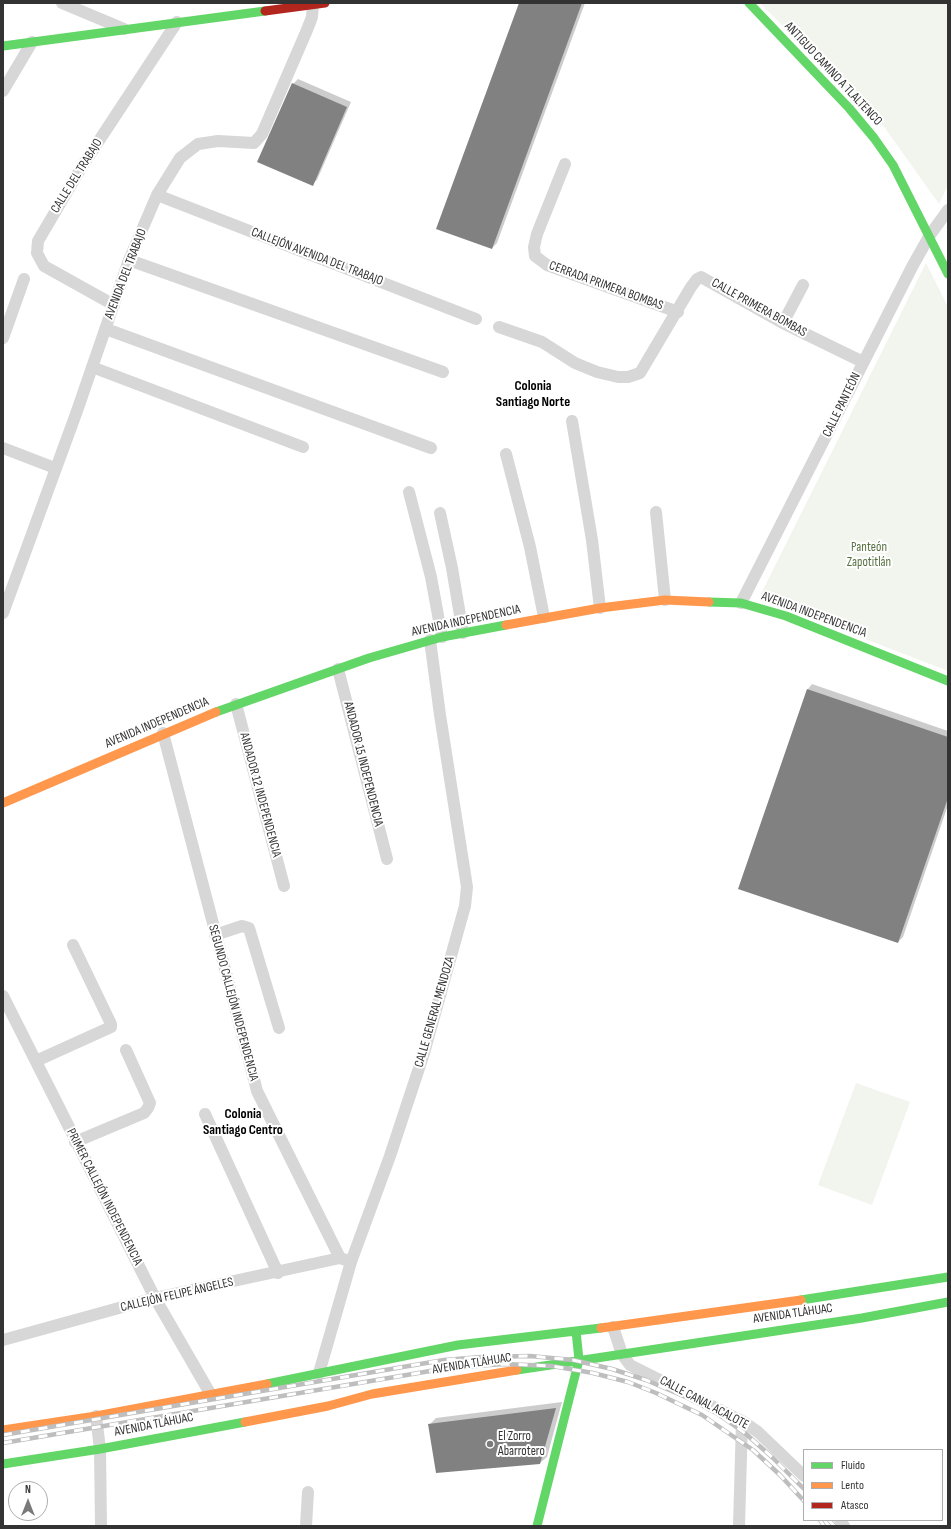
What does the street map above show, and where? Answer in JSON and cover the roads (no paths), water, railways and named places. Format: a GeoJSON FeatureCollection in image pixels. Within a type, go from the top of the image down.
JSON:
{"type":"FeatureCollection","features":[{"type":"Feature","properties":{"kind":"main road"},"geometry":{"type":"LineString","coordinates":[[3,46],[325,3]]}},
{"type":"Feature","properties":{"kind":"main road","name":"ANTIGUO CAMINO A TLALTENCO"},"geometry":{"type":"LineString","coordinates":[[749,3],[849,108],[874,138],[893,165],[930,235],[948,274]]}},
{"type":"Feature","properties":{"kind":"main road","name":"AVENIDA INDEPENDENCIA"},"geometry":{"type":"LineString","coordinates":[[3,803],[236,704],[338,669],[436,638],[544,617],[600,608],[665,600],[741,603],[786,616],[948,681]]}},
{"type":"Feature","properties":{"kind":"main road","name":"AVENIDA TLÁHUAC"},"geometry":{"type":"LineString","coordinates":[[3,1430],[96,1416],[211,1395],[458,1345],[613,1327],[860,1295],[948,1277]]}},
{"type":"Feature","properties":{"kind":"main road","name":"AVENIDA TLÁHUAC"},"geometry":{"type":"LineString","coordinates":[[3,1464],[100,1449],[328,1406],[372,1394],[862,1314],[948,1302]]}},
{"type":"Feature","properties":{"kind":"main road"},"geometry":{"type":"LineString","coordinates":[[537,1526],[579,1360],[576,1331]]}},
{"type":"Feature","properties":{"kind":"street"},"geometry":{"type":"LineString","coordinates":[[62,3],[124,29]]}},
{"type":"Feature","properties":{"kind":"street","name":"AVENIDA DEL TRABAJO"},"geometry":{"type":"LineString","coordinates":[[3,613],[106,329],[129,260],[157,195],[180,158],[198,144],[218,141],[254,143],[262,134],[307,30],[312,17],[313,4]]}},
{"type":"Feature","properties":{"kind":"street","name":"CALLE DEL TRABAJO"},"geometry":{"type":"LineString","coordinates":[[114,304],[44,266],[37,253],[38,240],[81,168],[177,22]]}},
{"type":"Feature","properties":{"kind":"street"},"geometry":{"type":"LineString","coordinates":[[3,91],[32,42]]}},
{"type":"Feature","properties":{"kind":"street","name":"CERRADA PRIMERA BOMBAS"},"geometry":{"type":"LineString","coordinates":[[565,164],[537,234],[534,247],[535,256],[547,265],[678,312]]}},
{"type":"Feature","properties":{"kind":"street","name":"CALLEJÓN AVENIDA DEL TRABAJO"},"geometry":{"type":"LineString","coordinates":[[157,195],[476,319]]}},
{"type":"Feature","properties":{"kind":"street","name":"CALLE PANTEÓN"},"geometry":{"type":"LineString","coordinates":[[741,603],[863,362],[930,235],[948,210]]}},
{"type":"Feature","properties":{"kind":"street"},"geometry":{"type":"LineString","coordinates":[[129,260],[443,372]]}},
{"type":"Feature","properties":{"kind":"street","name":"CALLE PRIMERA BOMBAS"},"geometry":{"type":"LineString","coordinates":[[499,327],[542,342],[575,363],[597,372],[618,377],[628,377],[640,373],[678,312],[691,287],[697,279],[701,277],[783,323],[863,362]]}},
{"type":"Feature","properties":{"kind":"street"},"geometry":{"type":"LineString","coordinates":[[3,338],[24,279]]}},
{"type":"Feature","properties":{"kind":"street"},"geometry":{"type":"LineString","coordinates":[[783,323],[803,285]]}},
{"type":"Feature","properties":{"kind":"street"},"geometry":{"type":"LineString","coordinates":[[106,329],[431,448]]}},
{"type":"Feature","properties":{"kind":"street"},"geometry":{"type":"LineString","coordinates":[[92,367],[303,447]]}},
{"type":"Feature","properties":{"kind":"street"},"geometry":{"type":"LineString","coordinates":[[572,421],[592,540],[600,608]]}},
{"type":"Feature","properties":{"kind":"street"},"geometry":{"type":"LineString","coordinates":[[3,448],[55,468]]}},
{"type":"Feature","properties":{"kind":"street"},"geometry":{"type":"LineString","coordinates":[[506,454],[530,548],[544,617]]}},
{"type":"Feature","properties":{"kind":"street","name":"CALLE GENERAL MENDOZA"},"geometry":{"type":"LineString","coordinates":[[319,1373],[345,1260],[390,1156],[424,1053],[465,906],[467,887],[440,715],[431,577],[409,492]]}},
{"type":"Feature","properties":{"kind":"street"},"geometry":{"type":"LineString","coordinates":[[656,512],[665,600]]}},
{"type":"Feature","properties":{"kind":"street"},"geometry":{"type":"LineString","coordinates":[[440,513],[452,568],[463,633]]}},
{"type":"Feature","properties":{"kind":"street","name":"ANDADOR 15 INDEPENDENCIA"},"geometry":{"type":"LineString","coordinates":[[338,669],[387,859]]}},
{"type":"Feature","properties":{"kind":"street","name":"ANDADOR 12 INDEPENDENCIA"},"geometry":{"type":"LineString","coordinates":[[236,704],[284,886]]}},
{"type":"Feature","properties":{"kind":"street","name":"SEGUNDO CALLEJÓN INDEPENDENCIA"},"geometry":{"type":"LineString","coordinates":[[163,734],[215,935],[233,997],[256,1092],[345,1260]]}},
{"type":"Feature","properties":{"kind":"street"},"geometry":{"type":"LineString","coordinates":[[215,935],[242,926],[248,928],[279,1028]]}},
{"type":"Feature","properties":{"kind":"street"},"geometry":{"type":"LineString","coordinates":[[36,1061],[111,1028],[111,1024],[73,946]]}},
{"type":"Feature","properties":{"kind":"street","name":"PRIMER CALLEJÓN INDEPENDENCIA"},"geometry":{"type":"LineString","coordinates":[[3,996],[75,1142],[156,1298],[211,1395]]}},
{"type":"Feature","properties":{"kind":"street"},"geometry":{"type":"LineString","coordinates":[[75,1142],[144,1113],[148,1108],[150,1102],[126,1050]]}},
{"type":"Feature","properties":{"kind":"street"},"geometry":{"type":"LineString","coordinates":[[205,1114],[278,1273]]}},
{"type":"Feature","properties":{"kind":"street","name":"CALLEJÓN FELIPE ÁNGELES"},"geometry":{"type":"LineString","coordinates":[[3,1340],[156,1298],[345,1260]]}},
{"type":"Feature","properties":{"kind":"street","name":"CALLE CANAL ACALOTE"},"geometry":{"type":"LineString","coordinates":[[613,1327],[622,1354],[630,1365],[742,1421],[758,1432],[803,1475]]}},
{"type":"Feature","properties":{"kind":"street"},"geometry":{"type":"LineString","coordinates":[[96,1416],[100,1449],[101,1526]]}},
{"type":"Feature","properties":{"kind":"street"},"geometry":{"type":"LineString","coordinates":[[739,1526],[742,1421]]}},
{"type":"Feature","properties":{"kind":"street"},"geometry":{"type":"LineString","coordinates":[[306,1526],[308,1492]]}},
{"type":"Feature","properties":{"kind":"railway"},"geometry":{"type":"LineString","coordinates":[[3,1435],[444,1360],[481,1357],[530,1356],[573,1360],[612,1369],[646,1380],[688,1398],[718,1414],[746,1434],[803,1488]]}},
{"type":"Feature","properties":{"kind":"railway"},"geometry":{"type":"LineString","coordinates":[[3,1443],[448,1368],[504,1364],[552,1366],[593,1373],[628,1382],[656,1393],[702,1415],[753,1450],[780,1475],[803,1500]]}},
{"type":"Feature","properties":{"kind":"railway"},"geometry":{"type":"LineString","coordinates":[[821,1521],[824,1526]]}},
{"type":"Feature","properties":{"kind":"railway"},"geometry":{"type":"LineString","coordinates":[[830,1521],[834,1526]]}},
{"type":"Feature","properties":{"kind":"place","name":"El Zorro Abarrotero"},"geometry":{"type":"Point","coordinates":[490,1444]}},
{"type":"Feature","properties":{"kind":"district","name":"Colonia Santiago Norte"},"geometry":{"type":"Point","coordinates":[533,394]}},
{"type":"Feature","properties":{"kind":"district","name":"Colonia Santiago Centro"},"geometry":{"type":"Point","coordinates":[243,1122]}},
{"type":"Feature","properties":{"kind":"park label","name":"Panteón Zapotitlán"},"geometry":{"type":"Point","coordinates":[869,556]}}]}
